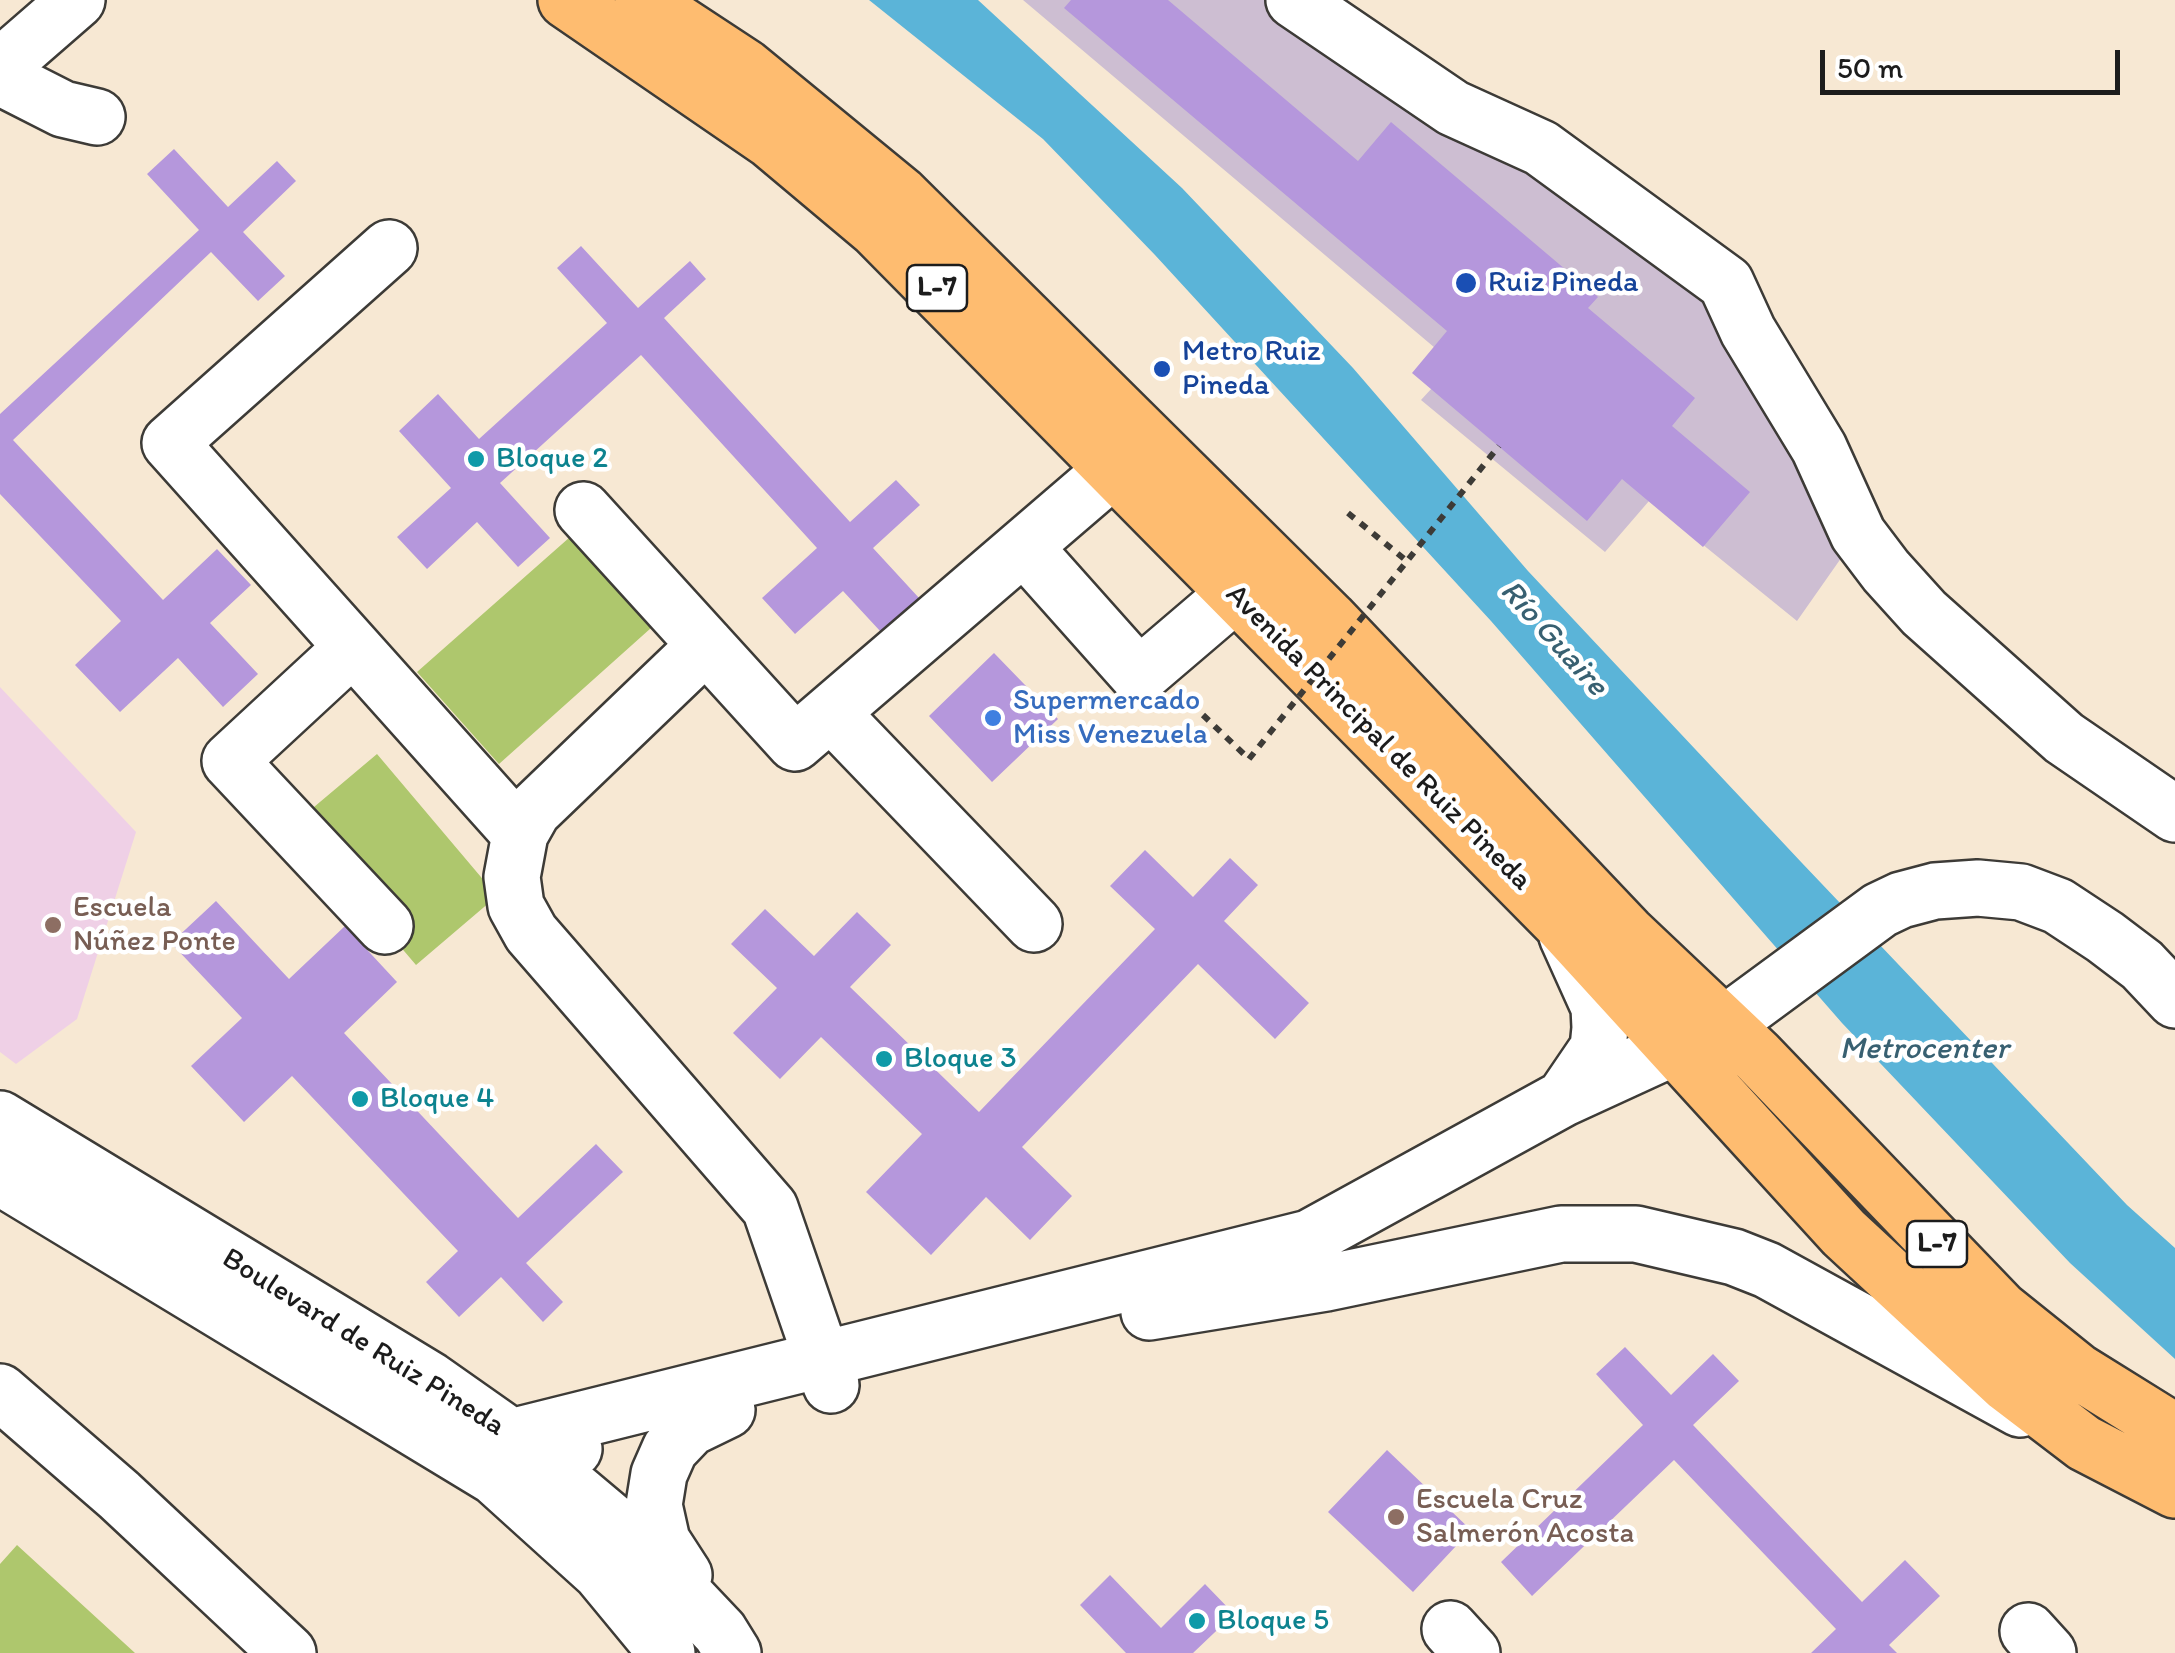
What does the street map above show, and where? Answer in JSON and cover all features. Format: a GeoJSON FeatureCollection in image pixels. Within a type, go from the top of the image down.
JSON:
{"type":"FeatureCollection","features":[{"type":"Feature","properties":{"kind":"main road","name":"Avenida Principal de Ruiz Pineda"},"geometry":{"type":"LineString","coordinates":[[566,0],[770,140],[876,229],[1562,924],[1844,1233],[2008,1385],[2084,1443],[2175,1490]]}},
{"type":"Feature","properties":{"kind":"main road","name":"Avenida Principal de Ruiz Pineda"},"geometry":{"type":"LineString","coordinates":[[643,0],[745,66],[901,195],[1301,590],[1628,933],[1724,1024],[2001,1310],[2076,1372],[2175,1432]]}},
{"type":"Feature","properties":{"kind":"street"},"geometry":{"type":"LineString","coordinates":[[0,68],[78,0]]}},
{"type":"Feature","properties":{"kind":"street"},"geometry":{"type":"LineString","coordinates":[[1294,0],[1453,108],[1540,148],[1726,283],[1748,331],[1819,448],[1858,534],[1886,572],[1924,613],[2064,738],[2175,814]]}},
{"type":"Feature","properties":{"kind":"street"},"geometry":{"type":"LineString","coordinates":[[0,77],[63,109],[97,117]]}},
{"type":"Feature","properties":{"kind":"street"},"geometry":{"type":"LineString","coordinates":[[389,248],[170,443],[520,834]]}},
{"type":"Feature","properties":{"kind":"street"},"geometry":{"type":"LineString","coordinates":[[583,510],[795,743],[1114,469]]}},
{"type":"Feature","properties":{"kind":"street"},"geometry":{"type":"LineString","coordinates":[[1024,547],[1139,676],[1235,594]]}},
{"type":"Feature","properties":{"kind":"street"},"geometry":{"type":"LineString","coordinates":[[706,644],[533,811],[520,834],[512,876],[516,906],[531,933],[770,1208],[826,1372]]}},
{"type":"Feature","properties":{"kind":"street"},"geometry":{"type":"LineString","coordinates":[[351,648],[230,761],[384,926]]}},
{"type":"Feature","properties":{"kind":"street"},"geometry":{"type":"LineString","coordinates":[[831,712],[1034,924]]}},
{"type":"Feature","properties":{"kind":"street"},"geometry":{"type":"LineString","coordinates":[[515,1457],[1309,1238],[1564,1098],[1724,1024],[1880,910],[1936,891],[2021,892],[2058,906],[2142,964],[2175,1000]]}},
{"type":"Feature","properties":{"kind":"street"},"geometry":{"type":"LineString","coordinates":[[1562,924],[1599,1007],[1600,1028],[1598,1048],[1564,1098]]}},
{"type":"Feature","properties":{"kind":"street","name":"Boulevard de Ruiz Pineda"},"geometry":{"type":"LineString","coordinates":[[0,1118],[430,1380],[515,1457],[600,1572],[667,1653]]}},
{"type":"Feature","properties":{"kind":"street","name":"Boulevard de Ruiz Pineda"},"geometry":{"type":"LineString","coordinates":[[0,1177],[515,1457],[630,1537],[727,1642]]}},
{"type":"Feature","properties":{"kind":"street"},"geometry":{"type":"LineString","coordinates":[[727,1642],[662,1541],[654,1505],[659,1474],[670,1449],[690,1428],[826,1372],[1145,1312],[1326,1283],[1562,1234],[1636,1234],[1717,1252],[1767,1270],[2084,1443]]}},
{"type":"Feature","properties":{"kind":"street"},"geometry":{"type":"LineString","coordinates":[[0,1392],[119,1494],[288,1653]]}},
{"type":"Feature","properties":{"kind":"street"},"geometry":{"type":"LineString","coordinates":[[515,1457],[728,1410]]}},
{"type":"Feature","properties":{"kind":"path"},"geometry":{"type":"LineString","coordinates":[[1203,715],[1249,759],[1499,446]]}},
{"type":"Feature","properties":{"kind":"path"},"geometry":{"type":"LineString","coordinates":[[1348,513],[1408,562]]}},
{"type":"Feature","properties":{"kind":"shaded area"},"geometry":{"type":"Polygon","coordinates":[[[1023,0],[1294,0],[1748,331],[1858,534],[1797,621],[1649,501],[1605,552],[1421,400],[1454,364],[1023,0]]]}},
{"type":"Feature","properties":{"kind":"shaded area","name":"Escuela Núñez Ponte"},"geometry":{"type":"Polygon","coordinates":[[[0,687],[136,832],[77,1019],[16,1064],[0,1052],[0,687]]]}},
{"type":"Feature","properties":{"kind":"green space"},"geometry":{"type":"Polygon","coordinates":[[[570,537],[651,628],[499,764],[417,672],[570,537]]]}},
{"type":"Feature","properties":{"kind":"green space"},"geometry":{"type":"Polygon","coordinates":[[[377,754],[497,896],[416,965],[295,823],[377,754]]]}},
{"type":"Feature","properties":{"kind":"green space"},"geometry":{"type":"Polygon","coordinates":[[[17,1545],[135,1653],[0,1653],[0,1564],[17,1545]]]}},
{"type":"Feature","properties":{"kind":"water","name":"Metrocenter"},"geometry":{"type":"Polygon","coordinates":[[[869,0],[978,0],[1182,188],[1353,368],[1528,571],[2127,1205],[2175,1248],[2175,1359],[2070,1263],[1842,1023],[1491,621],[1155,255],[1043,139],[869,0]]]}},
{"type":"Feature","properties":{"kind":"building"},"geometry":{"type":"Polygon","coordinates":[[[1071,0],[1168,0],[1358,161],[1391,122],[1598,297],[1588,308],[1695,398],[1672,426],[1750,492],[1703,547],[1622,479],[1587,521],[1412,373],[1447,331],[1064,8],[1071,0]]]}},
{"type":"Feature","properties":{"kind":"building"},"geometry":{"type":"Polygon","coordinates":[[[174,149],[228,207],[277,161],[296,181],[243,232],[285,276],[258,301],[211,252],[13,440],[163,600],[217,549],[251,585],[210,623],[258,674],[223,707],[178,658],[120,712],[75,665],[121,621],[0,494],[0,414],[199,230],[147,174],[174,149]]]}},
{"type":"Feature","properties":{"kind":"building","name":"Bloque 2"},"geometry":{"type":"Polygon","coordinates":[[[581,246],[638,308],[690,261],[706,279],[664,318],[850,522],[896,480],[920,505],[873,548],[931,611],[893,645],[843,591],[795,634],[762,598],[817,548],[641,355],[500,483],[550,538],[518,567],[477,522],[427,569],[397,537],[451,488],[399,431],[438,394],[479,439],[607,323],[557,268],[581,246]]]}},
{"type":"Feature","properties":{"kind":"building","name":"Supermercado Miss Venezuela"},"geometry":{"type":"Polygon","coordinates":[[[994,653],[1058,719],[992,782],[929,716],[994,653]]]}},
{"type":"Feature","properties":{"kind":"building","name":"Bloque 3"},"geometry":{"type":"Polygon","coordinates":[[[1145,850],[1193,897],[1230,858],[1258,885],[1224,921],[1309,1003],[1275,1039],[1198,964],[1022,1147],[1072,1196],[1030,1240],[986,1197],[931,1255],[866,1192],[922,1134],[821,1037],[780,1079],[733,1033],[777,988],[731,944],[765,909],[814,956],[857,912],[891,945],[850,987],[979,1112],[1155,929],[1110,886],[1145,850]]]}},
{"type":"Feature","properties":{"kind":"building","name":"Bloque 4"},"geometry":{"type":"Polygon","coordinates":[[[216,901],[289,979],[345,926],[397,982],[344,1033],[518,1218],[596,1144],[623,1172],[526,1263],[563,1302],[543,1322],[501,1277],[459,1317],[426,1282],[458,1251],[292,1076],[244,1122],[191,1066],[242,1018],[171,943],[216,901]]]}},
{"type":"Feature","properties":{"kind":"building"},"geometry":{"type":"Polygon","coordinates":[[[1625,1347],[1671,1395],[1713,1354],[1739,1381],[1693,1425],[1862,1602],[1905,1560],[1940,1596],[1889,1645],[1897,1653],[1811,1653],[1836,1629],[1674,1460],[1532,1596],[1501,1562],[1643,1425],[1596,1374],[1625,1347]]]}},
{"type":"Feature","properties":{"kind":"building","name":"Escuela Cruz Salmerón Acosta"},"geometry":{"type":"Polygon","coordinates":[[[1387,1450],[1471,1530],[1413,1592],[1328,1512],[1387,1450]]]}},
{"type":"Feature","properties":{"kind":"building","name":"Bloque 5"},"geometry":{"type":"Polygon","coordinates":[[[1110,1575],[1161,1628],[1205,1584],[1234,1614],[1193,1653],[1126,1653],[1080,1605],[1110,1575]]]}},
{"type":"Feature","properties":{"kind":"place","name":"Ruiz Pineda"},"geometry":{"type":"Point","coordinates":[1466,283]}},
{"type":"Feature","properties":{"kind":"place","name":"Metro Ruiz Pineda"},"geometry":{"type":"Point","coordinates":[1162,369]}},
{"type":"Feature","properties":{"kind":"place","name":"Bloque 2"},"geometry":{"type":"Point","coordinates":[476,459]}},
{"type":"Feature","properties":{"kind":"place","name":"Supermercado Miss Venezuela"},"geometry":{"type":"Point","coordinates":[993,718]}},
{"type":"Feature","properties":{"kind":"place","name":"Escuela Núñez Ponte"},"geometry":{"type":"Point","coordinates":[53,925]}},
{"type":"Feature","properties":{"kind":"place","name":"Bloque 3"},"geometry":{"type":"Point","coordinates":[884,1059]}},
{"type":"Feature","properties":{"kind":"place","name":"Bloque 4"},"geometry":{"type":"Point","coordinates":[360,1099]}},
{"type":"Feature","properties":{"kind":"place","name":"Escuela Cruz Salmerón Acosta"},"geometry":{"type":"Point","coordinates":[1396,1517]}},
{"type":"Feature","properties":{"kind":"place","name":"Bloque 5"},"geometry":{"type":"Point","coordinates":[1197,1621]}},
{"type":"Feature","properties":{"kind":"water label","name":"Río Guaire"},"geometry":{"type":"Point","coordinates":[1553,639]}}]}
